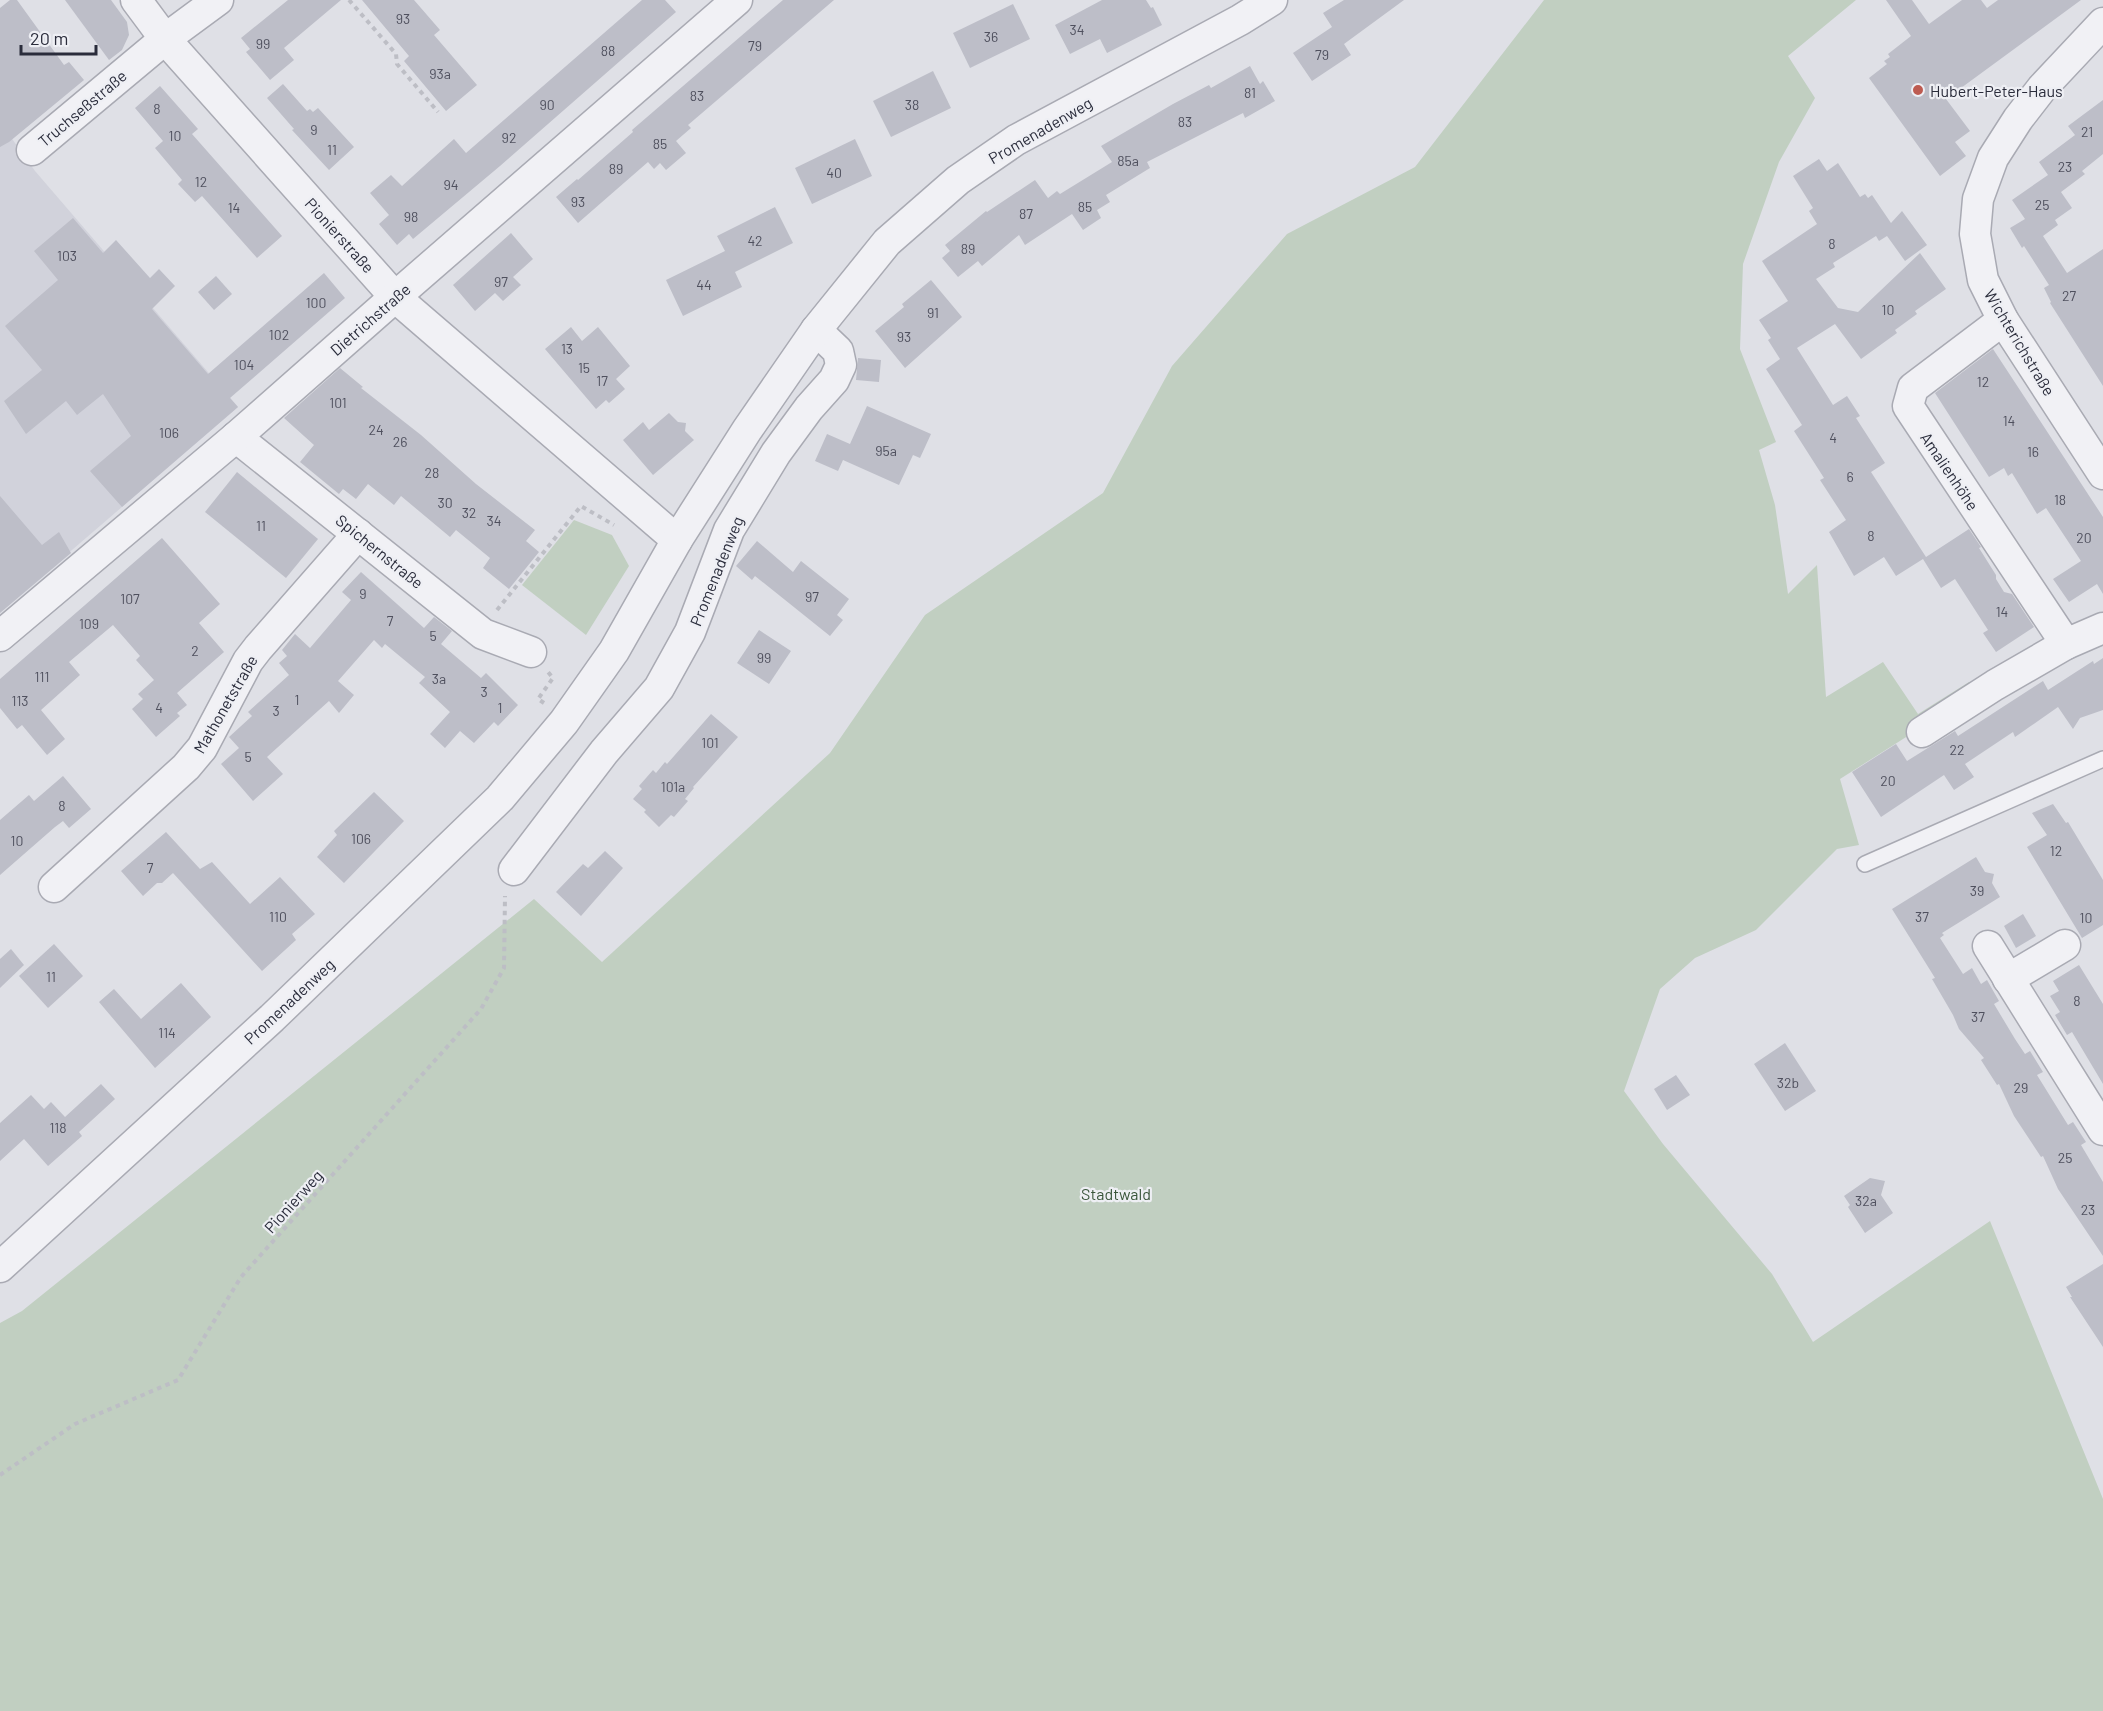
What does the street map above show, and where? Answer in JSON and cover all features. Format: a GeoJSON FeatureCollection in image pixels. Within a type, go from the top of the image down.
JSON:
{"type":"FeatureCollection","features":[{"type":"Feature","properties":{"kind":"street","name":"Pionierstraße"},"geometry":{"type":"LineString","coordinates":[[136,0],[165,39],[395,297],[676,540]]}},
{"type":"Feature","properties":{"kind":"street","name":"Truchseßstraße"},"geometry":{"type":"LineString","coordinates":[[32,150],[165,39],[218,0]]}},
{"type":"Feature","properties":{"kind":"street","name":"Dietrichstraße"},"geometry":{"type":"LineString","coordinates":[[0,636],[236,437],[737,0]]}},
{"type":"Feature","properties":{"kind":"street","name":"Promenadenweg"},"geometry":{"type":"LineString","coordinates":[[0,1267],[272,1018],[501,798],[566,720],[614,651],[676,540],[747,430],[816,330],[887,242],[958,180],[1016,140],[1240,20],[1272,0]]}},
{"type":"Feature","properties":{"kind":"street","name":"Wichterichstraße"},"geometry":{"type":"LineString","coordinates":[[2103,23],[2042,88],[2018,119],[1994,158],[1978,200],[1975,234],[1983,280],[2003,320],[2103,474]]}},
{"type":"Feature","properties":{"kind":"street","name":"Amalienhöhe"},"geometry":{"type":"LineString","coordinates":[[2003,320],[1913,388],[1908,406],[2066,644]]}},
{"type":"Feature","properties":{"kind":"street","name":"Promenadenweg"},"geometry":{"type":"LineString","coordinates":[[514,870],[604,752],[659,688],[690,632],[729,530],[776,453],[809,408],[834,380],[841,364],[838,351],[816,330]]}},
{"type":"Feature","properties":{"kind":"street","name":"Spichernstraße"},"geometry":{"type":"LineString","coordinates":[[236,437],[483,634],[531,652]]}},
{"type":"Feature","properties":{"kind":"street","name":"Mathonetstraße"},"geometry":{"type":"LineString","coordinates":[[54,887],[191,761],[202,748],[248,661],[358,534]]}},
{"type":"Feature","properties":{"kind":"street"},"geometry":{"type":"LineString","coordinates":[[1922,732],[1995,685],[2066,644],[2103,628]]}},
{"type":"Feature","properties":{"kind":"street"},"geometry":{"type":"LineString","coordinates":[[566,720],[604,752]]}},
{"type":"Feature","properties":{"kind":"street"},"geometry":{"type":"LineString","coordinates":[[2008,979],[2065,945]]}},
{"type":"Feature","properties":{"kind":"street"},"geometry":{"type":"LineString","coordinates":[[1988,946],[2103,1130]]}},
{"type":"Feature","properties":{"kind":"lane"},"geometry":{"type":"LineString","coordinates":[[1865,864],[2103,759]]}},
{"type":"Feature","properties":{"kind":"path"},"geometry":{"type":"LineString","coordinates":[[349,0],[396,54],[397,64],[438,112]]}},
{"type":"Feature","properties":{"kind":"path"},"geometry":{"type":"LineString","coordinates":[[483,634],[492,616],[580,506],[617,526]]}},
{"type":"Feature","properties":{"kind":"path"},"geometry":{"type":"LineString","coordinates":[[531,652],[553,678],[538,699],[566,720]]}},
{"type":"Feature","properties":{"kind":"path","name":"Pionierweg"},"geometry":{"type":"LineString","coordinates":[[0,1475],[75,1424],[178,1380],[241,1277],[481,1009],[504,968],[505,888],[514,870]]}},
{"type":"Feature","properties":{"kind":"shaded area"},"geometry":{"type":"Polygon","coordinates":[[[0,122],[35,171],[238,407],[0,612],[0,122]]]}},
{"type":"Feature","properties":{"kind":"green space","name":"Stadtwald"},"geometry":{"type":"Polygon","coordinates":[[[1544,0],[1856,0],[1788,56],[1815,98],[1779,162],[1743,264],[1740,349],[1776,442],[1759,450],[1775,505],[1788,594],[1817,565],[1826,697],[1883,662],[1918,714],[1969,682],[1977,692],[1840,779],[1859,845],[1837,849],[1756,930],[1695,958],[1660,989],[1624,1091],[1663,1144],[1772,1274],[1813,1342],[1990,1221],[2103,1499],[2103,1711],[0,1711],[0,1323],[22,1311],[534,899],[602,962],[830,753],[925,615],[1103,493],[1172,366],[1287,234],[1415,167],[1544,0]]]}},
{"type":"Feature","properties":{"kind":"green space"},"geometry":{"type":"Polygon","coordinates":[[[574,520],[612,535],[629,566],[586,635],[522,585],[574,520]]]}},
{"type":"Feature","properties":{"kind":"building"},"geometry":{"type":"Polygon","coordinates":[[[10,0],[17,0],[64,65],[69,62],[84,80],[0,147],[0,8],[10,0]]]}},
{"type":"Feature","properties":{"kind":"building"},"geometry":{"type":"Polygon","coordinates":[[[65,0],[111,0],[127,22],[129,35],[122,50],[109,60],[65,0]]]}},
{"type":"Feature","properties":{"kind":"building"},"geometry":{"type":"Polygon","coordinates":[[[288,0],[341,0],[284,48],[294,60],[270,80],[246,52],[250,49],[241,38],[288,0]]]}},
{"type":"Feature","properties":{"kind":"building"},"geometry":{"type":"Polygon","coordinates":[[[362,0],[414,0],[440,30],[434,35],[477,85],[446,111],[404,61],[409,56],[362,0]]]}},
{"type":"Feature","properties":{"kind":"building"},"geometry":{"type":"Polygon","coordinates":[[[642,0],[665,0],[676,12],[413,239],[409,234],[397,245],[379,224],[389,215],[370,193],[391,175],[402,186],[454,139],[466,153],[642,0]]]}},
{"type":"Feature","properties":{"kind":"building"},"geometry":{"type":"Polygon","coordinates":[[[783,0],[834,0],[688,125],[691,128],[676,141],[686,153],[666,170],[660,163],[654,169],[648,162],[578,223],[556,197],[783,0]]]}},
{"type":"Feature","properties":{"kind":"building"},"geometry":{"type":"Polygon","coordinates":[[[1102,0],[1146,0],[1151,8],[1153,7],[1162,25],[1107,53],[1100,39],[1070,54],[1055,25],[1102,0]]]}},
{"type":"Feature","properties":{"kind":"building"},"geometry":{"type":"Polygon","coordinates":[[[1344,0],[1404,0],[1344,44],[1351,55],[1312,81],[1293,53],[1332,27],[1323,13],[1344,0]]]}},
{"type":"Feature","properties":{"kind":"building","name":"Hubert-Peter-Haus"},"geometry":{"type":"Polygon","coordinates":[[[1886,0],[1912,0],[1929,24],[1962,0],[1981,0],[1987,8],[1998,0],[2081,0],[1946,99],[1970,131],[1955,142],[1966,156],[1940,176],[1869,78],[1887,64],[1884,61],[1890,57],[1888,54],[1911,36],[1886,0]]]}},
{"type":"Feature","properties":{"kind":"building"},"geometry":{"type":"Polygon","coordinates":[[[1013,4],[1030,39],[970,68],[953,33],[1013,4]]]}},
{"type":"Feature","properties":{"kind":"building"},"geometry":{"type":"Polygon","coordinates":[[[1250,66],[1260,84],[1263,81],[1275,101],[1245,118],[1243,113],[1147,162],[1150,168],[1106,195],[1110,202],[1097,210],[1101,218],[1083,230],[1072,214],[1025,245],[1019,235],[982,266],[978,261],[958,277],[942,258],[950,251],[945,245],[986,211],[1035,180],[1048,198],[1057,191],[1060,194],[1112,162],[1101,146],[1173,104],[1209,85],[1211,88],[1250,66]]]}},
{"type":"Feature","properties":{"kind":"building"},"geometry":{"type":"Polygon","coordinates":[[[933,71],[951,108],[891,137],[873,101],[933,71]]]}},
{"type":"Feature","properties":{"kind":"building"},"geometry":{"type":"Polygon","coordinates":[[[283,84],[307,111],[310,109],[313,112],[318,108],[354,147],[329,170],[292,130],[294,129],[267,98],[283,84]]]}},
{"type":"Feature","properties":{"kind":"building"},"geometry":{"type":"Polygon","coordinates":[[[160,86],[198,129],[192,134],[282,236],[257,258],[202,196],[195,202],[178,184],[182,180],[155,148],[163,141],[135,108],[160,86]]]}},
{"type":"Feature","properties":{"kind":"building"},"geometry":{"type":"Polygon","coordinates":[[[2103,100],[2103,154],[2082,171],[2085,174],[2061,192],[2072,208],[2055,220],[2058,225],[2043,236],[2067,273],[2103,249],[2103,386],[2050,303],[2044,288],[2049,285],[2010,228],[2025,219],[2012,200],[2048,175],[2039,162],[2075,135],[2068,126],[2103,100]]]}},
{"type":"Feature","properties":{"kind":"building"},"geometry":{"type":"Polygon","coordinates":[[[855,139],[872,176],[812,204],[795,168],[855,139]]]}},
{"type":"Feature","properties":{"kind":"building"},"geometry":{"type":"Polygon","coordinates":[[[1819,159],[1827,171],[1838,163],[1860,197],[1865,194],[1868,198],[1872,195],[1891,223],[1902,211],[1927,245],[1905,261],[1887,236],[1879,241],[1876,236],[1833,263],[1835,267],[1816,279],[1838,308],[1858,312],[1920,253],[1946,289],[1915,311],[1917,314],[1895,330],[1897,333],[1861,359],[1835,324],[1797,348],[1833,405],[1847,396],[1860,416],[1856,418],[1885,463],[1871,472],[1926,557],[1969,529],[2004,592],[2012,594],[2034,627],[1996,652],[1983,633],[1988,630],[1955,579],[1941,588],[1923,559],[1896,576],[1884,557],[1854,576],[1829,532],[1846,520],[1820,480],[1824,478],[1794,431],[1802,425],[1766,369],[1780,359],[1768,340],[1771,338],[1759,320],[1788,301],[1762,261],[1817,224],[1809,211],[1813,208],[1793,176],[1819,159]]]}},
{"type":"Feature","properties":{"kind":"building"},"geometry":{"type":"Polygon","coordinates":[[[775,207],[793,243],[735,272],[742,287],[683,316],[666,280],[725,251],[717,236],[775,207]]]}},
{"type":"Feature","properties":{"kind":"building"},"geometry":{"type":"Polygon","coordinates":[[[73,218],[103,253],[116,240],[150,278],[159,269],[175,286],[152,309],[208,374],[324,273],[345,298],[230,398],[238,407],[122,507],[90,471],[131,436],[103,394],[77,415],[66,401],[26,434],[4,401],[42,370],[5,326],[58,280],[34,251],[73,218]]]}},
{"type":"Feature","properties":{"kind":"building"},"geometry":{"type":"Polygon","coordinates":[[[511,233],[533,259],[513,277],[521,285],[503,301],[495,293],[475,311],[453,285],[511,233]]]}},
{"type":"Feature","properties":{"kind":"building"},"geometry":{"type":"Polygon","coordinates":[[[216,276],[232,294],[214,310],[198,292],[216,276]]]}},
{"type":"Feature","properties":{"kind":"building"},"geometry":{"type":"Polygon","coordinates":[[[931,280],[962,317],[905,368],[875,331],[931,280]]]}},
{"type":"Feature","properties":{"kind":"building"},"geometry":{"type":"Polygon","coordinates":[[[571,327],[582,341],[598,327],[630,366],[616,379],[625,389],[609,403],[606,400],[596,409],[545,349],[571,327]]]}},
{"type":"Feature","properties":{"kind":"building"},"geometry":{"type":"Polygon","coordinates":[[[1993,349],[2103,517],[2103,594],[2097,584],[2069,602],[2053,579],[2081,561],[2046,508],[2037,514],[2012,473],[2008,476],[2004,468],[1989,477],[1935,393],[1993,349]]]}},
{"type":"Feature","properties":{"kind":"building"},"geometry":{"type":"Polygon","coordinates":[[[858,358],[881,360],[879,382],[856,380],[858,358]]]}},
{"type":"Feature","properties":{"kind":"building"},"geometry":{"type":"Polygon","coordinates":[[[340,368],[476,484],[535,530],[526,541],[539,552],[509,589],[483,568],[490,558],[456,530],[450,537],[401,496],[394,505],[368,484],[356,499],[343,489],[339,494],[300,462],[314,445],[284,418],[340,368]]]}},
{"type":"Feature","properties":{"kind":"building"},"geometry":{"type":"Polygon","coordinates":[[[867,406],[931,434],[920,458],[913,455],[899,485],[843,460],[838,471],[815,461],[827,434],[850,444],[867,406]]]}},
{"type":"Feature","properties":{"kind":"building"},"geometry":{"type":"Polygon","coordinates":[[[669,413],[678,422],[686,423],[685,431],[694,440],[653,475],[623,440],[643,422],[649,430],[669,413]]]}},
{"type":"Feature","properties":{"kind":"building"},"geometry":{"type":"Polygon","coordinates":[[[237,472],[318,539],[286,578],[205,512],[237,472]]]}},
{"type":"Feature","properties":{"kind":"building"},"geometry":{"type":"Polygon","coordinates":[[[0,496],[42,545],[59,532],[71,553],[0,613],[0,496]]]}},
{"type":"Feature","properties":{"kind":"building"},"geometry":{"type":"Polygon","coordinates":[[[162,538],[220,604],[199,623],[224,652],[177,693],[187,705],[177,713],[180,716],[156,737],[132,709],[143,699],[138,694],[154,680],[136,660],[140,656],[113,625],[69,662],[80,675],[41,710],[65,739],[47,755],[22,725],[17,729],[0,708],[0,679],[162,538]]]}},
{"type":"Feature","properties":{"kind":"building"},"geometry":{"type":"Polygon","coordinates":[[[757,541],[793,572],[801,561],[849,599],[837,615],[843,620],[830,636],[755,576],[752,580],[736,566],[757,541]]]}},
{"type":"Feature","properties":{"kind":"building"},"geometry":{"type":"Polygon","coordinates":[[[361,572],[424,628],[434,617],[452,631],[441,644],[481,678],[486,673],[518,705],[498,726],[494,722],[474,743],[460,731],[445,748],[430,734],[450,712],[419,683],[425,677],[385,644],[382,648],[374,640],[338,681],[354,695],[339,713],[329,701],[267,757],[283,774],[253,801],[221,764],[239,748],[229,737],[252,716],[248,712],[289,675],[279,663],[287,656],[282,650],[295,634],[310,648],[351,600],[342,592],[361,572]]]}},
{"type":"Feature","properties":{"kind":"building"},"geometry":{"type":"Polygon","coordinates":[[[759,630],[791,651],[769,684],[737,663],[759,630]]]}},
{"type":"Feature","properties":{"kind":"building"},"geometry":{"type":"Polygon","coordinates":[[[2103,658],[2103,710],[2080,718],[2073,729],[2058,707],[2015,737],[2013,732],[1965,764],[1974,777],[1954,790],[1944,775],[1881,817],[1852,772],[1896,744],[1907,761],[1955,731],[1958,736],[2043,681],[2048,690],[2093,661],[2094,664],[2103,658]]]}},
{"type":"Feature","properties":{"kind":"building"},"geometry":{"type":"Polygon","coordinates":[[[711,714],[738,737],[693,787],[685,799],[688,801],[674,817],[671,815],[659,827],[644,812],[646,810],[633,799],[642,789],[639,786],[653,770],[656,773],[665,762],[667,764],[711,714]]]}},
{"type":"Feature","properties":{"kind":"building"},"geometry":{"type":"Polygon","coordinates":[[[63,776],[91,809],[69,828],[63,821],[0,875],[0,820],[29,795],[34,801],[63,776]]]}},
{"type":"Feature","properties":{"kind":"building"},"geometry":{"type":"Polygon","coordinates":[[[374,792],[404,821],[344,883],[317,857],[337,835],[334,831],[374,792]]]}},
{"type":"Feature","properties":{"kind":"building"},"geometry":{"type":"Polygon","coordinates":[[[2053,804],[2066,823],[2068,822],[2103,880],[2103,925],[2082,938],[2027,847],[2047,835],[2032,813],[2053,804]]]}},
{"type":"Feature","properties":{"kind":"building"},"geometry":{"type":"Polygon","coordinates":[[[166,832],[200,869],[212,862],[250,904],[280,877],[315,914],[292,934],[296,940],[262,971],[173,873],[143,896],[121,871],[166,832]]]}},
{"type":"Feature","properties":{"kind":"building"},"geometry":{"type":"Polygon","coordinates":[[[605,851],[623,868],[581,916],[556,892],[583,864],[588,868],[605,851]]]}},
{"type":"Feature","properties":{"kind":"building"},"geometry":{"type":"Polygon","coordinates":[[[1976,857],[1985,872],[1994,874],[1992,883],[2000,897],[1942,933],[1944,935],[1940,938],[1963,974],[1972,968],[1981,984],[1987,980],[1999,1001],[1994,1004],[2015,1039],[2025,1054],[2030,1051],[2043,1072],[2037,1075],[2068,1125],[2073,1122],[2086,1142],[2081,1145],[2103,1182],[2103,1256],[2058,1189],[2043,1156],[2041,1157],[2014,1116],[1999,1084],[1997,1085],[1981,1060],[1984,1058],[1959,1029],[1932,979],[1935,978],[1892,909],[1976,857]]]}},
{"type":"Feature","properties":{"kind":"building"},"geometry":{"type":"Polygon","coordinates":[[[2023,914],[2036,936],[2016,948],[2004,926],[2023,914]]]}},
{"type":"Feature","properties":{"kind":"building"},"geometry":{"type":"Polygon","coordinates":[[[54,944],[83,976],[48,1008],[19,976],[54,944]]]}},
{"type":"Feature","properties":{"kind":"building"},"geometry":{"type":"Polygon","coordinates":[[[11,949],[24,965],[0,988],[0,959],[11,949]]]}},
{"type":"Feature","properties":{"kind":"building"},"geometry":{"type":"Polygon","coordinates":[[[2079,965],[2103,1004],[2103,1084],[2072,1032],[2067,1035],[2055,1015],[2060,1012],[2050,996],[2059,991],[2053,981],[2079,965]]]}},
{"type":"Feature","properties":{"kind":"building"},"geometry":{"type":"Polygon","coordinates":[[[181,983],[211,1017],[155,1068],[99,1002],[114,989],[141,1019],[181,983]]]}},
{"type":"Feature","properties":{"kind":"building"},"geometry":{"type":"Polygon","coordinates":[[[1785,1043],[1816,1091],[1785,1111],[1754,1064],[1785,1043]]]}},
{"type":"Feature","properties":{"kind":"building"},"geometry":{"type":"Polygon","coordinates":[[[1676,1075],[1690,1095],[1667,1110],[1654,1089],[1676,1075]]]}},
{"type":"Feature","properties":{"kind":"building"},"geometry":{"type":"Polygon","coordinates":[[[101,1084],[115,1099],[79,1132],[82,1136],[48,1166],[24,1139],[0,1161],[0,1123],[31,1095],[44,1109],[51,1102],[65,1117],[101,1084]]]}},
{"type":"Feature","properties":{"kind":"building"},"geometry":{"type":"Polygon","coordinates":[[[1870,1178],[1885,1181],[1881,1195],[1893,1213],[1865,1233],[1848,1207],[1850,1205],[1844,1196],[1870,1178]]]}},
{"type":"Feature","properties":{"kind":"building"},"geometry":{"type":"Polygon","coordinates":[[[2103,1264],[2103,1347],[2070,1297],[2072,1297],[2066,1287],[2103,1264]]]}},
{"type":"Feature","properties":{"kind":"place","name":"Hubert-Peter-Haus"},"geometry":{"type":"Point","coordinates":[1918,90]}}]}
